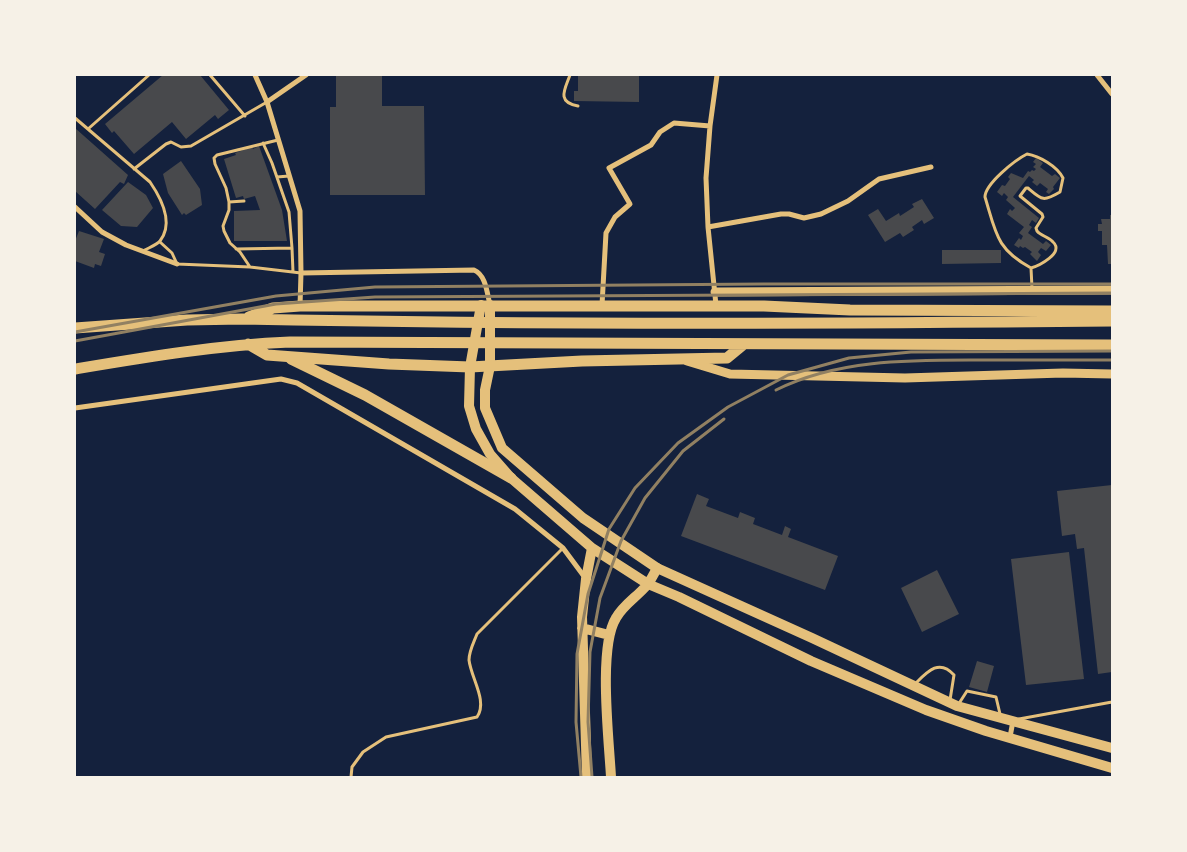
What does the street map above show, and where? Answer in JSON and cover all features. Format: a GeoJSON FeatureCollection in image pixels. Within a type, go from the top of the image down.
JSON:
{"type":"FeatureCollection","features":[{"type":"Feature","properties":{"kind":"highway"},"geometry":{"type":"LineString","coordinates":[[242,319],[273,308],[300,306],[602,305],[764,306],[850,310],[1112,311]]}},
{"type":"Feature","properties":{"kind":"highway"},"geometry":{"type":"LineString","coordinates":[[716,306],[734,324]]}},
{"type":"Feature","properties":{"kind":"highway"},"geometry":{"type":"LineString","coordinates":[[75,328],[187,320],[242,319],[734,324],[1112,321]]}},
{"type":"Feature","properties":{"kind":"highway"},"geometry":{"type":"LineString","coordinates":[[75,369],[187,351],[248,344],[290,342],[1112,345]]}},
{"type":"Feature","properties":{"kind":"highway"},"geometry":{"type":"LineString","coordinates":[[248,344],[267,355],[389,364],[470,367],[582,361],[727,358],[744,344]]}},
{"type":"Feature","properties":{"kind":"highway"},"geometry":{"type":"LineString","coordinates":[[285,356],[365,396],[511,478]]}},
{"type":"Feature","properties":{"kind":"main road"},"geometry":{"type":"LineString","coordinates":[[485,305],[490,366],[485,390],[485,408],[502,448],[583,518],[657,568],[812,638],[953,705],[1112,748]]}},
{"type":"Feature","properties":{"kind":"main road"},"geometry":{"type":"LineString","coordinates":[[485,305],[470,367],[469,406],[476,429],[490,454],[511,478],[592,548],[648,584],[811,661],[926,710],[986,731],[1112,768]]}},
{"type":"Feature","properties":{"kind":"main road"},"geometry":{"type":"LineString","coordinates":[[587,777],[582,628],[586,579],[592,548]]}},
{"type":"Feature","properties":{"kind":"main road"},"geometry":{"type":"LineString","coordinates":[[611,777],[607,703],[609,635],[615,618],[625,605],[648,584],[657,568]]}},
{"type":"Feature","properties":{"kind":"main road"},"geometry":{"type":"LineString","coordinates":[[582,628],[609,635]]}},
{"type":"Feature","properties":{"kind":"street"},"geometry":{"type":"LineString","coordinates":[[255,75],[267,102],[300,211],[302,273],[300,306]]}},
{"type":"Feature","properties":{"kind":"street"},"geometry":{"type":"LineString","coordinates":[[267,102],[306,75]]}},
{"type":"Feature","properties":{"kind":"street"},"geometry":{"type":"LineString","coordinates":[[716,306],[708,227],[706,178],[710,126],[717,75]]}},
{"type":"Feature","properties":{"kind":"street"},"geometry":{"type":"LineString","coordinates":[[1097,75],[1112,94]]}},
{"type":"Feature","properties":{"kind":"street"},"geometry":{"type":"LineString","coordinates":[[602,305],[606,233],[615,217],[630,204],[609,168],[651,145],[660,132],[674,123],[710,126]]}},
{"type":"Feature","properties":{"kind":"street"},"geometry":{"type":"LineString","coordinates":[[708,227],[781,214],[804,218],[821,214],[848,201],[880,179],[931,167]]}},
{"type":"Feature","properties":{"kind":"street"},"geometry":{"type":"LineString","coordinates":[[75,207],[102,232],[126,245],[177,264]]}},
{"type":"Feature","properties":{"kind":"street"},"geometry":{"type":"LineString","coordinates":[[302,273],[474,270],[483,278],[485,305]]}},
{"type":"Feature","properties":{"kind":"street"},"geometry":{"type":"LineString","coordinates":[[715,292],[1112,290]]}},
{"type":"Feature","properties":{"kind":"street"},"geometry":{"type":"LineString","coordinates":[[682,359],[730,374],[905,378],[1063,373],[1112,374]]}},
{"type":"Feature","properties":{"kind":"street"},"geometry":{"type":"LineString","coordinates":[[75,408],[281,379],[297,383],[515,509],[564,548],[586,579]]}},
{"type":"Feature","properties":{"kind":"street"},"geometry":{"type":"LineString","coordinates":[[1010,737],[1013,720]]}},
{"type":"Feature","properties":{"kind":"lane"},"geometry":{"type":"LineString","coordinates":[[87,129],[149,75]]}},
{"type":"Feature","properties":{"kind":"lane"},"geometry":{"type":"LineString","coordinates":[[210,75],[245,116]]}},
{"type":"Feature","properties":{"kind":"lane"},"geometry":{"type":"LineString","coordinates":[[570,75],[564,88],[566,101],[570,105],[578,106]]}},
{"type":"Feature","properties":{"kind":"lane"},"geometry":{"type":"LineString","coordinates":[[134,169],[166,144],[171,142],[186,148],[267,102]]}},
{"type":"Feature","properties":{"kind":"lane"},"geometry":{"type":"LineString","coordinates":[[75,118],[150,182],[156,191],[166,217],[165,229],[160,242],[143,251]]}},
{"type":"Feature","properties":{"kind":"lane"},"geometry":{"type":"LineString","coordinates":[[250,267],[226,238],[223,226],[229,210],[229,202],[226,188],[214,158],[217,155],[278,140]]}},
{"type":"Feature","properties":{"kind":"lane"},"geometry":{"type":"LineString","coordinates":[[263,143],[289,212],[292,272]]}},
{"type":"Feature","properties":{"kind":"lane"},"geometry":{"type":"LineString","coordinates":[[1027,154],[1035,155],[1057,170],[1062,178],[1060,192],[1048,199],[1043,200],[1028,188],[1020,196],[1042,214],[1043,217],[1036,228],[1054,242],[1056,249],[1053,255],[1043,264],[1031,268],[1019,262],[999,242],[985,194],[998,176],[1027,154]]}},
{"type":"Feature","properties":{"kind":"lane"},"geometry":{"type":"LineString","coordinates":[[277,177],[289,176]]}},
{"type":"Feature","properties":{"kind":"lane"},"geometry":{"type":"LineString","coordinates":[[229,202],[244,201]]}},
{"type":"Feature","properties":{"kind":"lane"},"geometry":{"type":"LineString","coordinates":[[160,242],[172,253],[177,264],[250,267],[302,273]]}},
{"type":"Feature","properties":{"kind":"lane"},"geometry":{"type":"LineString","coordinates":[[236,249],[292,248]]}},
{"type":"Feature","properties":{"kind":"lane"},"geometry":{"type":"LineString","coordinates":[[1031,268],[1032,291]]}},
{"type":"Feature","properties":{"kind":"lane"},"geometry":{"type":"LineString","coordinates":[[351,777],[352,767],[363,752],[386,737],[477,717],[482,708],[469,659],[477,634],[564,548]]}},
{"type":"Feature","properties":{"kind":"lane"},"geometry":{"type":"LineString","coordinates":[[912,686],[928,671],[942,666],[954,675],[953,705]]}},
{"type":"Feature","properties":{"kind":"lane"},"geometry":{"type":"LineString","coordinates":[[953,705],[967,691],[996,697],[1001,717]]}},
{"type":"Feature","properties":{"kind":"lane"},"geometry":{"type":"LineString","coordinates":[[1013,720],[1112,702]]}},
{"type":"Feature","properties":{"kind":"building"},"geometry":{"type":"Polygon","coordinates":[[[163,75],[200,75],[229,110],[218,119],[215,115],[186,139],[172,122],[134,154],[114,131],[112,133],[105,124],[163,75]]]}},
{"type":"Feature","properties":{"kind":"building"},"geometry":{"type":"Polygon","coordinates":[[[336,75],[382,75],[382,106],[424,106],[425,195],[330,195],[330,107],[336,107],[336,75]]]}},
{"type":"Feature","properties":{"kind":"building"},"geometry":{"type":"Polygon","coordinates":[[[578,75],[639,75],[639,102],[574,101],[574,91],[578,91],[578,75]]]}},
{"type":"Feature","properties":{"kind":"building"},"geometry":{"type":"Polygon","coordinates":[[[75,128],[128,175],[124,184],[120,182],[95,209],[75,191],[75,128]]]}},
{"type":"Feature","properties":{"kind":"building"},"geometry":{"type":"Polygon","coordinates":[[[259,146],[282,210],[287,241],[234,241],[234,211],[260,210],[255,196],[244,199],[243,196],[236,198],[224,159],[236,155],[235,153],[259,146]]]}},
{"type":"Feature","properties":{"kind":"building"},"geometry":{"type":"Polygon","coordinates":[[[1036,158],[1043,163],[1040,167],[1052,176],[1055,174],[1060,178],[1049,194],[1046,192],[1048,189],[1040,183],[1037,186],[1029,176],[1013,197],[1039,218],[1036,223],[1032,220],[1029,225],[1032,227],[1028,233],[1043,244],[1046,241],[1051,245],[1046,251],[1041,248],[1038,252],[1041,255],[1037,261],[1030,254],[1032,252],[1025,247],[1020,246],[1019,248],[1014,245],[1019,238],[1021,240],[1023,236],[1019,233],[1024,227],[1007,214],[1010,209],[1012,211],[1015,208],[1006,200],[1008,197],[1004,193],[1002,196],[997,192],[1002,185],[1005,186],[1010,179],[1008,177],[1011,173],[1023,178],[1028,171],[1034,171],[1036,169],[1033,167],[1036,164],[1033,162],[1036,158]]]}},
{"type":"Feature","properties":{"kind":"building"},"geometry":{"type":"Polygon","coordinates":[[[181,161],[200,189],[202,205],[186,215],[184,213],[182,215],[168,193],[163,174],[181,161]]]}},
{"type":"Feature","properties":{"kind":"building"},"geometry":{"type":"Polygon","coordinates":[[[128,182],[146,195],[153,208],[137,227],[121,226],[102,210],[128,182]]]}},
{"type":"Feature","properties":{"kind":"building"},"geometry":{"type":"Polygon","coordinates":[[[922,199],[934,218],[924,224],[922,220],[912,227],[914,230],[903,237],[900,233],[885,242],[868,215],[878,209],[886,221],[899,213],[900,216],[914,207],[912,204],[922,199]]]}},
{"type":"Feature","properties":{"kind":"building"},"geometry":{"type":"Polygon","coordinates":[[[1110,215],[1112,215],[1112,264],[1108,264],[1107,245],[1102,245],[1102,231],[1098,231],[1098,224],[1102,224],[1101,219],[1110,219],[1110,215]]]}},
{"type":"Feature","properties":{"kind":"building"},"geometry":{"type":"Polygon","coordinates":[[[79,231],[104,239],[99,252],[105,254],[101,266],[95,264],[94,268],[75,261],[75,241],[79,231]]]}},
{"type":"Feature","properties":{"kind":"building"},"geometry":{"type":"Polygon","coordinates":[[[942,250],[1001,250],[1001,263],[942,264],[942,250]]]}},
{"type":"Feature","properties":{"kind":"building"},"geometry":{"type":"Polygon","coordinates":[[[1112,485],[1112,672],[1098,674],[1084,548],[1077,549],[1075,534],[1062,536],[1057,491],[1112,485]]]}},
{"type":"Feature","properties":{"kind":"building"},"geometry":{"type":"Polygon","coordinates":[[[697,494],[709,499],[706,506],[738,518],[740,512],[755,518],[753,524],[782,535],[785,526],[791,529],[788,537],[838,556],[825,590],[681,536],[697,494]]]}},
{"type":"Feature","properties":{"kind":"building"},"geometry":{"type":"Polygon","coordinates":[[[1069,552],[1084,679],[1026,685],[1011,559],[1069,552]]]}},
{"type":"Feature","properties":{"kind":"building"},"geometry":{"type":"Polygon","coordinates":[[[937,570],[959,614],[922,632],[901,588],[937,570]]]}},
{"type":"Feature","properties":{"kind":"building"},"geometry":{"type":"Polygon","coordinates":[[[977,661],[994,666],[987,692],[969,687],[977,661]]]}},
{"type":"Feature","properties":{"kind":"railway"},"geometry":{"type":"LineString","coordinates":[[75,332],[276,296],[375,287],[1112,284]]}},
{"type":"Feature","properties":{"kind":"railway"},"geometry":{"type":"LineString","coordinates":[[75,341],[276,304],[375,297],[1112,293]]}},
{"type":"Feature","properties":{"kind":"railway"},"geometry":{"type":"LineString","coordinates":[[581,777],[576,722],[577,654],[588,594],[609,529],[635,488],[678,443],[728,407],[788,375],[849,358],[911,352],[1112,351]]}},
{"type":"Feature","properties":{"kind":"railway"},"geometry":{"type":"LineString","coordinates":[[776,390],[824,372],[875,363],[927,360],[1112,360]]}},
{"type":"Feature","properties":{"kind":"railway"},"geometry":{"type":"LineString","coordinates":[[592,777],[588,722],[590,652],[600,598],[621,541],[645,498],[683,451],[724,419]]}}]}
